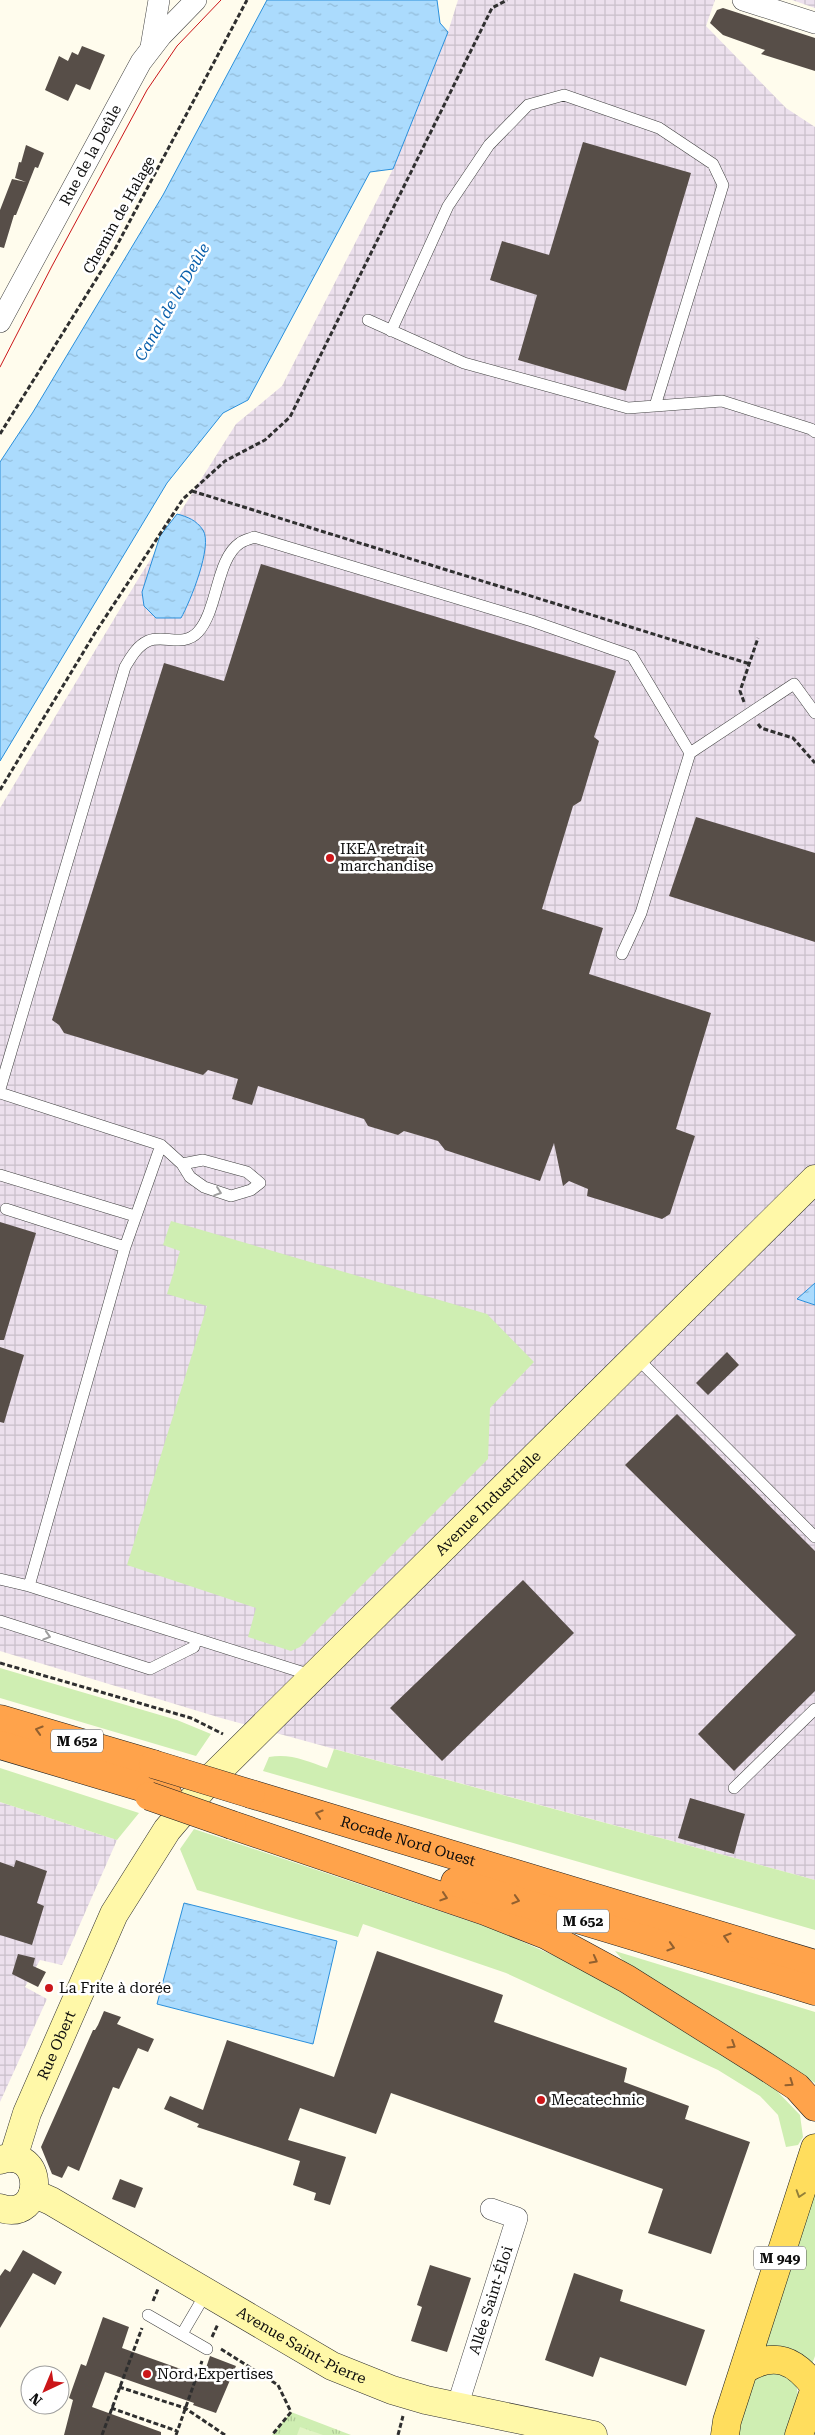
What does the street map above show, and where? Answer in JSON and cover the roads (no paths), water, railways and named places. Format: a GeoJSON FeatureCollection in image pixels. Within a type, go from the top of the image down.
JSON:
{"type":"FeatureCollection","features":[{"type":"Feature","properties":{"kind":"highway","name":"Rocade Nord Ouest"},"geometry":{"type":"LineString","coordinates":[[0,1718],[149,1783],[252,1794],[815,1964]]}},
{"type":"Feature","properties":{"kind":"highway","name":"M 652"},"geometry":{"type":"LineString","coordinates":[[0,1745],[61,1763],[149,1783]]}},
{"type":"Feature","properties":{"kind":"highway"},"geometry":{"type":"LineString","coordinates":[[149,1783],[233,1820],[486,1911],[546,1936],[627,1979],[753,2058],[797,2087],[815,2107]]}},
{"type":"Feature","properties":{"kind":"highway","name":"Rocade Nord Ouest"},"geometry":{"type":"LineString","coordinates":[[233,1820],[815,1991]]}},
{"type":"Feature","properties":{"kind":"highway"},"geometry":{"type":"LineString","coordinates":[[773,1952],[815,1955]]}},
{"type":"Feature","properties":{"kind":"main road","name":"M 949"},"geometry":{"type":"LineString","coordinates":[[745,2369],[815,2148]]}},
{"type":"Feature","properties":{"kind":"main road"},"geometry":{"type":"LineString","coordinates":[[724,2430],[745,2369],[765,2360],[783,2361],[802,2372],[815,2387],[799,2435]]}},
{"type":"Feature","properties":{"kind":"street"},"geometry":{"type":"LineString","coordinates":[[151,47],[159,0]]}},
{"type":"Feature","properties":{"kind":"street","name":"Rue de la Deûle"},"geometry":{"type":"LineString","coordinates":[[0,322],[131,78],[151,47],[196,0]]}},
{"type":"Feature","properties":{"kind":"street"},"geometry":{"type":"LineString","coordinates":[[743,0],[815,23]]}},
{"type":"Feature","properties":{"kind":"street","name":"Avenue Industrielle"},"geometry":{"type":"LineString","coordinates":[[167,1830],[213,1776],[815,1179]]}},
{"type":"Feature","properties":{"kind":"street","name":"Rue Obert"},"geometry":{"type":"LineString","coordinates":[[7,2159],[109,1925],[134,1879],[167,1830]]}},
{"type":"Feature","properties":{"kind":"street"},"geometry":{"type":"LineString","coordinates":[[0,2208],[12,2210],[21,2207],[34,2193],[35,2184],[32,2171],[22,2161],[7,2159]]}},
{"type":"Feature","properties":{"kind":"street","name":"Avenue Saint-Pierre"},"geometry":{"type":"LineString","coordinates":[[34,2193],[52,2201],[332,2366],[392,2390],[457,2407],[593,2435]]}},
{"type":"Feature","properties":{"kind":"street","name":"Allée Saint-Éloi"},"geometry":{"type":"LineString","coordinates":[[457,2407],[517,2218],[491,2209]]}},
{"type":"Feature","properties":{"kind":"lane"},"geometry":{"type":"LineString","coordinates":[[391,331],[448,206],[489,145],[528,105],[564,95],[659,128],[713,164],[722,185],[656,406]]}},
{"type":"Feature","properties":{"kind":"lane"},"geometry":{"type":"LineString","coordinates":[[368,320],[464,363],[628,408],[722,402],[814,430]]}},
{"type":"Feature","properties":{"kind":"lane"},"geometry":{"type":"LineString","coordinates":[[0,1089],[125,667],[136,649],[149,640],[186,640],[197,633],[206,622],[228,558],[239,544],[254,537],[532,620],[632,656],[690,753]]}},
{"type":"Feature","properties":{"kind":"lane"},"geometry":{"type":"LineString","coordinates":[[622,954],[641,913],[690,753],[794,684],[815,713]]}},
{"type":"Feature","properties":{"kind":"lane"},"geometry":{"type":"LineString","coordinates":[[0,1093],[161,1146],[182,1164],[190,1178],[204,1187],[231,1196],[251,1190],[260,1183],[247,1172],[203,1160],[182,1164]]}},
{"type":"Feature","properties":{"kind":"lane"},"geometry":{"type":"LineString","coordinates":[[29,1586],[125,1246],[161,1146]]}},
{"type":"Feature","properties":{"kind":"lane"},"geometry":{"type":"LineString","coordinates":[[0,1175],[135,1216]]}},
{"type":"Feature","properties":{"kind":"lane"},"geometry":{"type":"LineString","coordinates":[[6,1209],[125,1246]]}},
{"type":"Feature","properties":{"kind":"lane"},"geometry":{"type":"LineString","coordinates":[[636,1357],[815,1537]]}},
{"type":"Feature","properties":{"kind":"lane"},"geometry":{"type":"LineString","coordinates":[[0,1579],[29,1586],[314,1676]]}},
{"type":"Feature","properties":{"kind":"lane"},"geometry":{"type":"LineString","coordinates":[[0,1621],[150,1668],[194,1647],[196,1639]]}},
{"type":"Feature","properties":{"kind":"lane"},"geometry":{"type":"LineString","coordinates":[[734,1788],[815,1709]]}},
{"type":"Feature","properties":{"kind":"lane"},"geometry":{"type":"LineString","coordinates":[[182,2334],[206,2293]]}},
{"type":"Feature","properties":{"kind":"lane"},"geometry":{"type":"LineString","coordinates":[[148,2315],[182,2334],[208,2345]]}},
{"type":"Feature","properties":{"kind":"water","name":"Canal de la Deûle"},"geometry":{"type":"Polygon","coordinates":[[[267,0],[437,0],[440,23],[448,32],[393,169],[370,172],[248,400],[223,413],[167,483],[0,761],[0,462],[33,412],[163,195],[267,0]]]}},
{"type":"Feature","properties":{"kind":"water"},"geometry":{"type":"Polygon","coordinates":[[[177,514],[192,519],[203,530],[205,548],[203,561],[190,600],[181,618],[156,618],[144,606],[142,592],[160,536],[177,514]]]}},
{"type":"Feature","properties":{"kind":"water"},"geometry":{"type":"Polygon","coordinates":[[[815,1283],[815,1305],[797,1299],[815,1283]]]}},
{"type":"Feature","properties":{"kind":"water"},"geometry":{"type":"Polygon","coordinates":[[[184,1903],[337,1941],[313,2044],[157,2004],[184,1903]]]}},
{"type":"Feature","properties":{"kind":"tram line"},"geometry":{"type":"LineString","coordinates":[[0,367],[147,90],[177,46],[221,0]]}},
{"type":"Feature","properties":{"kind":"place","name":"IKEA retrait marchandise"},"geometry":{"type":"Point","coordinates":[330,858]}},
{"type":"Feature","properties":{"kind":"place","name":"La Frite à dorée"},"geometry":{"type":"Point","coordinates":[49,1988]}},
{"type":"Feature","properties":{"kind":"place","name":"Mecatechnic"},"geometry":{"type":"Point","coordinates":[541,2100]}},
{"type":"Feature","properties":{"kind":"place","name":"Nord Expertises"},"geometry":{"type":"Point","coordinates":[147,2374]}}]}
